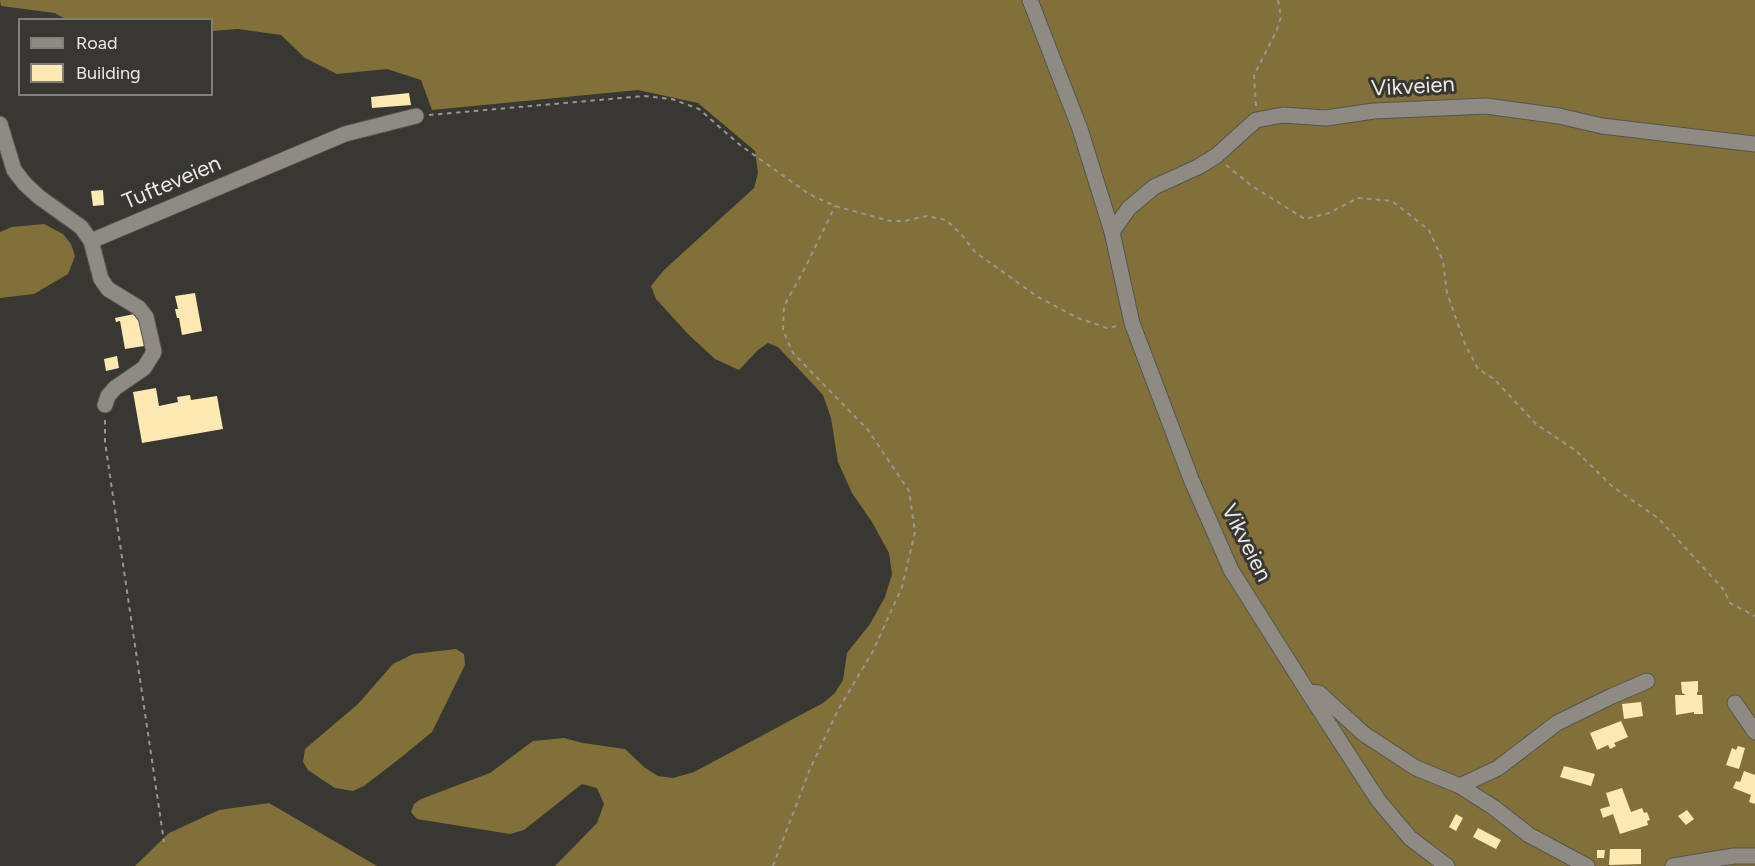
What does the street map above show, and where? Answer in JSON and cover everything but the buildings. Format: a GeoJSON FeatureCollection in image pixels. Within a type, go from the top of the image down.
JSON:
{"type":"FeatureCollection","features":[{"type":"Feature","properties":{"kind":"street","name":"Vikveien"},"geometry":{"type":"LineString","coordinates":[[1030,0],[1080,129],[1112,231],[1132,323],[1154,386],[1231,570],[1378,800],[1410,838],[1447,866]]}},
{"type":"Feature","properties":{"kind":"street","name":"Vikveien"},"geometry":{"type":"LineString","coordinates":[[1256,120],[1283,114],[1326,118],[1374,111],[1486,106],[1559,116],[1602,126],[1755,144]]}},
{"type":"Feature","properties":{"kind":"street","name":"Tufteveien"},"geometry":{"type":"LineString","coordinates":[[91,241],[345,134],[416,116]]}},
{"type":"Feature","properties":{"kind":"street"},"geometry":{"type":"LineString","coordinates":[[1112,231],[1130,208],[1154,187],[1216,156],[1256,120]]}},
{"type":"Feature","properties":{"kind":"street"},"geometry":{"type":"LineString","coordinates":[[0,124],[14,170],[39,197],[81,227],[91,241],[101,279],[108,289],[140,308],[146,317],[154,352],[144,368],[115,388],[108,396],[105,405]]}},
{"type":"Feature","properties":{"kind":"street"},"geometry":{"type":"LineString","coordinates":[[1460,786],[1498,768],[1557,723],[1647,681]]}},
{"type":"Feature","properties":{"kind":"street","name":"Vikveien"},"geometry":{"type":"LineString","coordinates":[[1308,692],[1319,693],[1364,734],[1416,768],[1460,786],[1493,807],[1529,835],[1587,866]]}},
{"type":"Feature","properties":{"kind":"street"},"geometry":{"type":"LineString","coordinates":[[1735,703],[1755,732]]}},
{"type":"Feature","properties":{"kind":"street"},"geometry":{"type":"LineString","coordinates":[[1673,866],[1734,856],[1755,856]]}},
{"type":"Feature","properties":{"kind":"path"},"geometry":{"type":"LineString","coordinates":[[1256,120],[1254,75],[1281,17],[1278,0]]}},
{"type":"Feature","properties":{"kind":"path"},"geometry":{"type":"LineString","coordinates":[[416,116],[644,96],[672,99],[699,109],[750,152],[809,194],[835,206],[890,221],[904,221],[927,216],[946,220],[975,252],[1038,297],[1078,318],[1107,328],[1132,323]]}},
{"type":"Feature","properties":{"kind":"path"},"geometry":{"type":"LineString","coordinates":[[1216,156],[1252,186],[1305,219],[1329,213],[1358,198],[1392,201],[1429,230],[1443,261],[1447,293],[1465,344],[1478,369],[1494,379],[1536,424],[1575,450],[1613,487],[1658,518],[1724,590],[1730,603],[1755,615]]}},
{"type":"Feature","properties":{"kind":"path"},"geometry":{"type":"LineString","coordinates":[[773,866],[810,770],[838,710],[873,651],[902,587],[915,532],[909,490],[868,430],[793,354],[783,330],[784,306],[806,267],[835,206]]}},
{"type":"Feature","properties":{"kind":"path"},"geometry":{"type":"LineString","coordinates":[[105,405],[105,442],[164,842]]}},
{"type":"Feature","properties":{"kind":"shaded area"},"geometry":{"type":"Polygon","coordinates":[[[0,0],[1755,0],[1755,866],[555,866],[597,823],[604,804],[597,788],[582,784],[524,830],[510,834],[417,819],[411,812],[414,804],[421,799],[490,773],[533,741],[564,738],[625,749],[644,767],[658,776],[673,778],[694,772],[823,703],[835,693],[843,680],[847,653],[870,624],[885,597],[892,574],[889,553],[872,522],[852,493],[838,462],[831,418],[823,395],[778,347],[768,343],[739,370],[715,359],[656,299],[651,286],[664,270],[754,188],[758,173],[755,151],[698,103],[638,90],[432,110],[421,80],[387,69],[337,74],[305,58],[281,35],[238,29],[213,31],[213,18],[63,18],[55,13],[1,6],[0,0]]]}},
{"type":"Feature","properties":{"kind":"shaded area"},"geometry":{"type":"Polygon","coordinates":[[[44,224],[63,234],[71,244],[75,256],[68,274],[34,294],[0,298],[0,232],[12,227],[44,224]]]}},
{"type":"Feature","properties":{"kind":"shaded area"},"geometry":{"type":"Polygon","coordinates":[[[456,649],[464,654],[465,665],[432,732],[399,759],[364,786],[353,791],[335,788],[308,770],[303,762],[305,749],[358,704],[393,664],[413,654],[456,649]]]}},
{"type":"Feature","properties":{"kind":"shaded area"},"geometry":{"type":"Polygon","coordinates":[[[269,803],[377,866],[135,866],[169,833],[219,810],[269,803]]]}}]}
